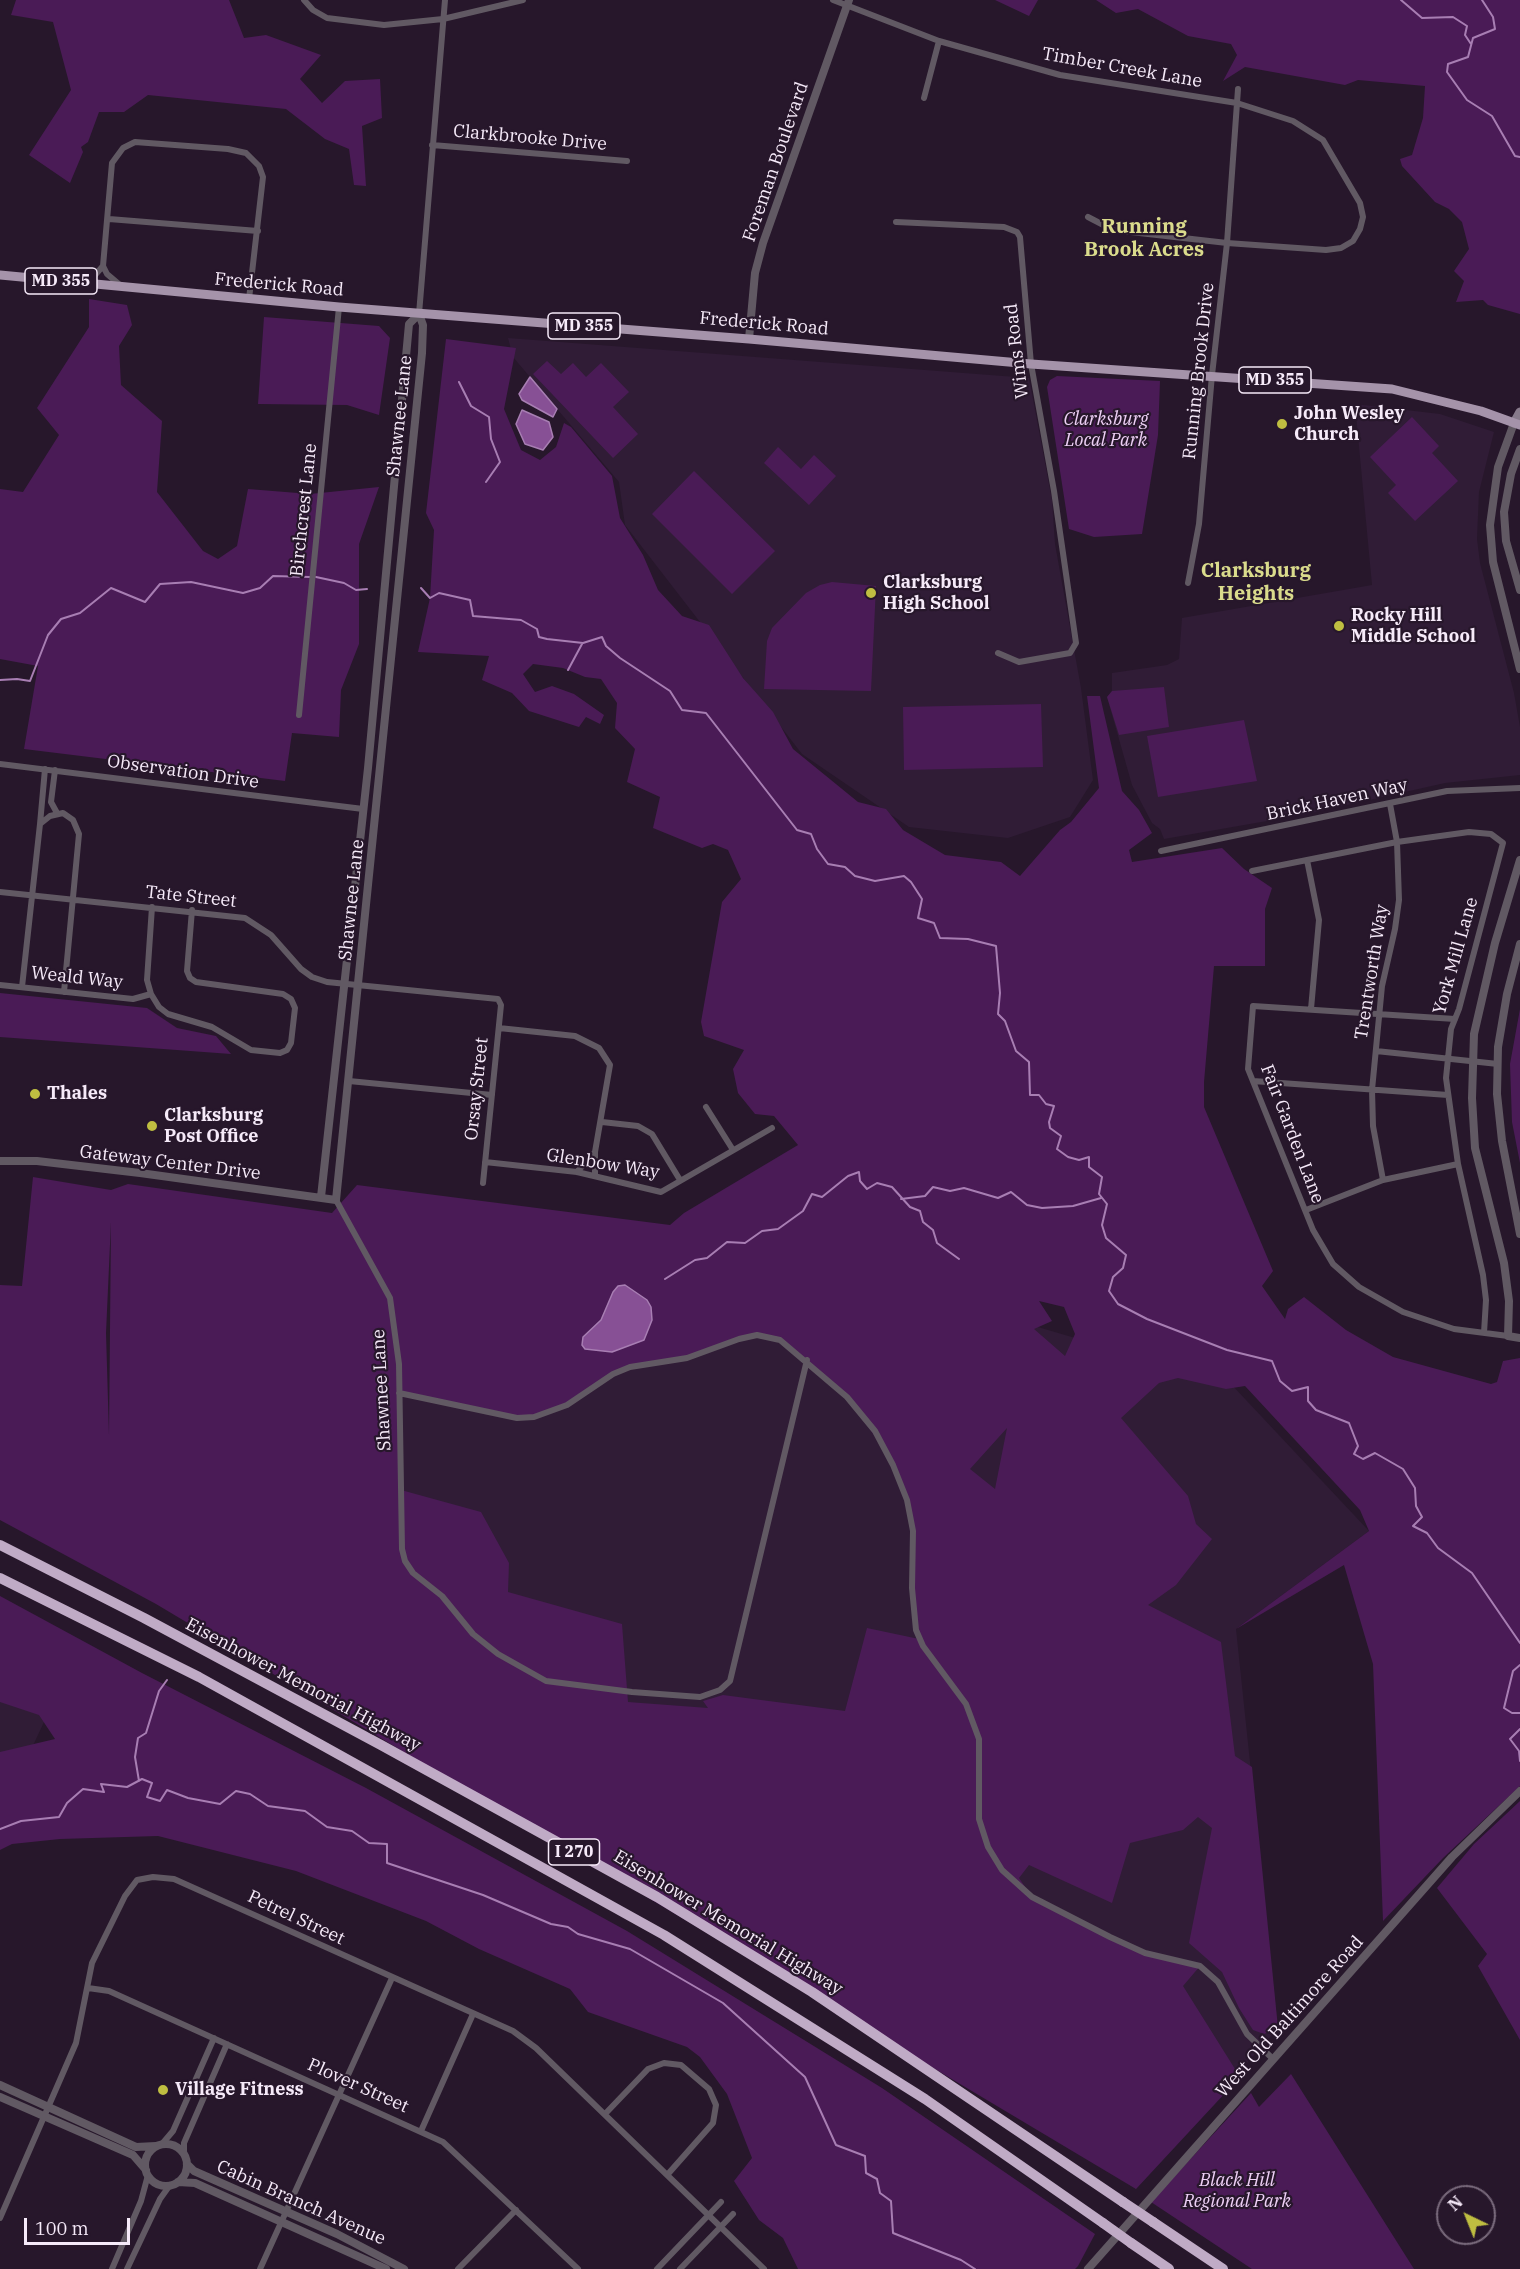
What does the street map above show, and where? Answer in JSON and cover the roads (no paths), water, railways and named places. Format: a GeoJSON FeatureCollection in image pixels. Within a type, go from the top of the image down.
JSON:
{"type":"FeatureCollection","features":[{"type":"Feature","properties":{"kind":"highway","name":"Eisenhower Memorial Highway"},"geometry":{"type":"LineString","coordinates":[[0,1545],[144,1618],[657,1897],[812,1992],[1223,2269]]}},
{"type":"Feature","properties":{"kind":"highway","name":"I 270"},"geometry":{"type":"LineString","coordinates":[[0,1578],[199,1677],[664,1935],[925,2099],[1169,2269]]}},
{"type":"Feature","properties":{"kind":"main road","name":"Frederick Road"},"geometry":{"type":"LineString","coordinates":[[0,275],[419,314],[749,339],[1031,364],[1392,389],[1472,409],[1517,424]]}},
{"type":"Feature","properties":{"kind":"main road"},"geometry":{"type":"LineString","coordinates":[[1517,424],[1520,412]]}},
{"type":"Feature","properties":{"kind":"street"},"geometry":{"type":"LineString","coordinates":[[304,0],[320,15],[340,21],[384,25],[443,19],[523,0]]}},
{"type":"Feature","properties":{"kind":"street","name":"Shawnee Lane"},"geometry":{"type":"LineString","coordinates":[[445,0],[419,314],[423,325],[422,353],[336,1200],[390,1298],[399,1364],[402,1548],[405,1561],[412,1573],[442,1596],[473,1634],[498,1654],[546,1681],[632,1692],[700,1697],[720,1690],[730,1682],[735,1667],[807,1360]]}},
{"type":"Feature","properties":{"kind":"street","name":"Timber Creek Lane"},"geometry":{"type":"LineString","coordinates":[[833,0],[848,2],[939,41],[1060,75],[1237,103],[1293,121],[1323,140],[1360,203],[1363,217],[1360,229],[1353,241],[1341,248],[1326,250],[1227,243]]}},
{"type":"Feature","properties":{"kind":"street","name":"Foreman Boulevard"},"geometry":{"type":"LineString","coordinates":[[749,339],[755,273],[763,243],[848,2]]}},
{"type":"Feature","properties":{"kind":"street"},"geometry":{"type":"LineString","coordinates":[[924,98],[939,41]]}},
{"type":"Feature","properties":{"kind":"street","name":"Running Brook Drive"},"geometry":{"type":"LineString","coordinates":[[1188,583],[1199,524],[1212,375],[1227,243],[1238,89]]}},
{"type":"Feature","properties":{"kind":"street"},"geometry":{"type":"LineString","coordinates":[[122,287],[107,274],[103,266],[109,219],[112,163],[123,148],[135,142],[228,149],[246,153],[259,166],[263,177],[249,299]]}},
{"type":"Feature","properties":{"kind":"street","name":"Clarkbrooke Drive"},"geometry":{"type":"LineString","coordinates":[[432,145],[627,161]]}},
{"type":"Feature","properties":{"kind":"street"},"geometry":{"type":"LineString","coordinates":[[1088,218],[1113,230],[1227,243]]}},
{"type":"Feature","properties":{"kind":"street"},"geometry":{"type":"LineString","coordinates":[[109,219],[258,231]]}},
{"type":"Feature","properties":{"kind":"street","name":"Wims Road"},"geometry":{"type":"LineString","coordinates":[[896,222],[1004,227],[1017,232],[1020,237],[1031,364],[1054,491],[1076,643],[1070,653],[1019,662],[998,653]]}},
{"type":"Feature","properties":{"kind":"street"},"geometry":{"type":"LineString","coordinates":[[81,283],[95,275],[103,266]]}},
{"type":"Feature","properties":{"kind":"street","name":"Birchcrest Lane"},"geometry":{"type":"LineString","coordinates":[[299,715],[339,307]]}},
{"type":"Feature","properties":{"kind":"street","name":"Shawnee Lane"},"geometry":{"type":"LineString","coordinates":[[321,1197],[363,808],[410,324],[419,314]]}},
{"type":"Feature","properties":{"kind":"street"},"geometry":{"type":"LineString","coordinates":[[1517,424],[1498,467],[1490,525],[1493,562],[1520,669]]}},
{"type":"Feature","properties":{"kind":"street"},"geometry":{"type":"LineString","coordinates":[[1520,449],[1511,474],[1504,512],[1506,541],[1520,590]]}},
{"type":"Feature","properties":{"kind":"street","name":"Observation Drive"},"geometry":{"type":"LineString","coordinates":[[0,764],[363,808]]}},
{"type":"Feature","properties":{"kind":"street"},"geometry":{"type":"LineString","coordinates":[[22,987],[45,769]]}},
{"type":"Feature","properties":{"kind":"street"},"geometry":{"type":"LineString","coordinates":[[55,770],[51,802],[57,813]]}},
{"type":"Feature","properties":{"kind":"street","name":"Brick Haven Way"},"geometry":{"type":"LineString","coordinates":[[1161,851],[1447,791],[1520,788]]}},
{"type":"Feature","properties":{"kind":"street","name":"Trentworth Way"},"geometry":{"type":"LineString","coordinates":[[1383,1180],[1373,1126],[1372,1091],[1380,1012],[1399,900],[1397,842],[1390,804]]}},
{"type":"Feature","properties":{"kind":"street"},"geometry":{"type":"LineString","coordinates":[[40,824],[50,816],[63,813],[73,820],[79,834],[63,992]]}},
{"type":"Feature","properties":{"kind":"street","name":"York Mill Lane"},"geometry":{"type":"LineString","coordinates":[[1252,871],[1397,842],[1469,832],[1491,834],[1503,843],[1455,1019],[1447,1058],[1448,1095],[1458,1164],[1484,1275],[1484,1333]]}},
{"type":"Feature","properties":{"kind":"street"},"geometry":{"type":"LineString","coordinates":[[1307,860],[1319,920],[1311,1010]]}},
{"type":"Feature","properties":{"kind":"street"},"geometry":{"type":"LineString","coordinates":[[1508,1336],[1509,1301],[1504,1263],[1475,1148],[1472,1098],[1474,1034],[1495,943],[1520,860]]}},
{"type":"Feature","properties":{"kind":"street","name":"Tate Street"},"geometry":{"type":"LineString","coordinates":[[0,892],[192,910],[244,918],[271,935],[301,969],[312,977],[358,986],[498,999]]}},
{"type":"Feature","properties":{"kind":"street"},"geometry":{"type":"LineString","coordinates":[[152,908],[147,980],[151,994],[168,1014],[212,1027],[251,1050],[280,1053],[287,1050],[291,1042],[295,1008],[291,999],[283,994],[196,982],[190,978],[187,970],[192,910]]}},
{"type":"Feature","properties":{"kind":"street"},"geometry":{"type":"LineString","coordinates":[[1520,944],[1507,994],[1498,1064],[1502,1141],[1520,1234]]}},
{"type":"Feature","properties":{"kind":"street","name":"Weald Way"},"geometry":{"type":"LineString","coordinates":[[0,985],[133,999],[151,994]]}},
{"type":"Feature","properties":{"kind":"street","name":"Orsay Street"},"geometry":{"type":"LineString","coordinates":[[483,1184],[501,1005],[498,999]]}},
{"type":"Feature","properties":{"kind":"street","name":"Fair Garden Lane"},"geometry":{"type":"LineString","coordinates":[[1455,1019],[1380,1012],[1253,1006],[1248,1069],[1325,1253],[1359,1287],[1403,1312],[1454,1329],[1520,1338]]}},
{"type":"Feature","properties":{"kind":"street"},"geometry":{"type":"LineString","coordinates":[[499,1028],[575,1036],[599,1048],[610,1065],[596,1152],[595,1176]]}},
{"type":"Feature","properties":{"kind":"street"},"geometry":{"type":"LineString","coordinates":[[1376,1051],[1498,1064]]}},
{"type":"Feature","properties":{"kind":"street"},"geometry":{"type":"LineString","coordinates":[[349,1081],[492,1095]]}},
{"type":"Feature","properties":{"kind":"street"},"geometry":{"type":"LineString","coordinates":[[1252,1081],[1448,1095]]}},
{"type":"Feature","properties":{"kind":"street"},"geometry":{"type":"LineString","coordinates":[[706,1107],[733,1150]]}},
{"type":"Feature","properties":{"kind":"street"},"geometry":{"type":"LineString","coordinates":[[602,1122],[638,1126],[652,1134],[680,1180]]}},
{"type":"Feature","properties":{"kind":"street","name":"Glenbow Way"},"geometry":{"type":"LineString","coordinates":[[485,1162],[577,1172],[661,1192],[772,1128]]}},
{"type":"Feature","properties":{"kind":"street"},"geometry":{"type":"LineString","coordinates":[[577,1172],[596,1152]]}},
{"type":"Feature","properties":{"kind":"street","name":"Gateway Center Drive"},"geometry":{"type":"LineString","coordinates":[[0,1161],[37,1161],[336,1200]]}},
{"type":"Feature","properties":{"kind":"street"},"geometry":{"type":"LineString","coordinates":[[1306,1210],[1383,1180],[1458,1164]]}},
{"type":"Feature","properties":{"kind":"street"},"geometry":{"type":"LineString","coordinates":[[399,1393],[516,1418],[534,1417],[567,1405],[613,1374],[630,1367],[687,1358],[756,1335],[780,1340],[807,1360],[847,1397],[875,1431],[893,1465],[907,1500],[913,1531],[912,1588],[916,1630],[922,1646],[966,1704],[979,1739],[979,1819],[988,1847],[1002,1870],[1032,1897],[1110,1937],[1145,1953],[1200,1966],[1218,1982],[1247,2034],[1273,2059]]}},
{"type":"Feature","properties":{"kind":"street","name":"West Old Baltimore Road"},"geometry":{"type":"LineString","coordinates":[[1088,2269],[1452,1857],[1520,1792]]}},
{"type":"Feature","properties":{"kind":"street","name":"Petrel Street"},"geometry":{"type":"LineString","coordinates":[[0,2218],[76,2043],[92,1963],[125,1896],[137,1880],[153,1877],[174,1879],[513,2031],[536,2048],[710,2214],[764,2269]]}},
{"type":"Feature","properties":{"kind":"street"},"geometry":{"type":"LineString","coordinates":[[260,2269],[392,1978]]}},
{"type":"Feature","properties":{"kind":"street","name":"Plover Street"},"geometry":{"type":"LineString","coordinates":[[88,1988],[109,1991],[421,2131],[454,2150],[579,2269]]}},
{"type":"Feature","properties":{"kind":"street"},"geometry":{"type":"LineString","coordinates":[[421,2131],[473,2014]]}},
{"type":"Feature","properties":{"kind":"street"},"geometry":{"type":"LineString","coordinates":[[112,2269],[141,2201],[148,2154],[173,2131],[214,2038]]}},
{"type":"Feature","properties":{"kind":"street"},"geometry":{"type":"LineString","coordinates":[[0,2097],[133,2155],[157,2183],[170,2185],[178,2182],[184,2176],[187,2164],[184,2143],[227,2044]]}},
{"type":"Feature","properties":{"kind":"street"},"geometry":{"type":"LineString","coordinates":[[605,2114],[648,2070],[657,2064],[681,2065],[709,2089],[716,2105],[713,2123],[668,2174]]}},
{"type":"Feature","properties":{"kind":"street"},"geometry":{"type":"LineString","coordinates":[[0,2085],[136,2147],[175,2145],[184,2154]]}},
{"type":"Feature","properties":{"kind":"street","name":"Cabin Branch Avenue"},"geometry":{"type":"LineString","coordinates":[[187,2164],[194,2171],[337,2234],[404,2269]]}},
{"type":"Feature","properties":{"kind":"street","name":"Cabin Branch Avenue"},"geometry":{"type":"LineString","coordinates":[[178,2182],[195,2184],[386,2269]]}},
{"type":"Feature","properties":{"kind":"street"},"geometry":{"type":"LineString","coordinates":[[127,2269],[160,2199],[170,2185]]}},
{"type":"Feature","properties":{"kind":"street"},"geometry":{"type":"LineString","coordinates":[[657,2269],[722,2202]]}},
{"type":"Feature","properties":{"kind":"street"},"geometry":{"type":"LineString","coordinates":[[458,2269],[516,2210]]}},
{"type":"Feature","properties":{"kind":"street"},"geometry":{"type":"LineString","coordinates":[[680,2269],[733,2214]]}},
{"type":"Feature","properties":{"kind":"waterway"},"geometry":{"type":"LineString","coordinates":[[1401,0],[1422,18],[1453,17],[1467,26],[1465,35],[1471,44]]}},
{"type":"Feature","properties":{"kind":"waterway"},"geometry":{"type":"LineString","coordinates":[[1482,0],[1493,17],[1495,29],[1473,38],[1468,57],[1448,64],[1447,72],[1467,100],[1492,116],[1515,156],[1520,157]]}},
{"type":"Feature","properties":{"kind":"waterway"},"geometry":{"type":"LineString","coordinates":[[459,382],[471,406],[489,417],[491,439],[500,462],[486,482]]}},
{"type":"Feature","properties":{"kind":"waterway"},"geometry":{"type":"LineString","coordinates":[[0,680],[30,681],[48,635],[61,619],[80,613],[111,588],[145,602],[160,584],[191,582],[243,593],[260,588],[273,576],[310,577]]}},
{"type":"Feature","properties":{"kind":"waterway"},"geometry":{"type":"LineString","coordinates":[[316,577],[344,583],[356,590],[367,589]]}},
{"type":"Feature","properties":{"kind":"waterway"},"geometry":{"type":"LineString","coordinates":[[421,588],[430,598],[439,593],[470,600],[473,616],[521,620],[537,629],[539,637],[583,643],[602,637],[606,646],[620,658],[670,691],[682,710],[706,713],[797,830],[811,834],[817,849],[828,864],[845,867],[855,876],[875,881],[904,876],[911,882],[922,899],[918,918],[934,923],[940,938],[968,939],[996,946],[1000,993],[998,1014],[1005,1021],[1016,1051],[1029,1062],[1030,1095],[1039,1095],[1046,1104],[1054,1106],[1049,1122],[1050,1128],[1061,1136],[1057,1149],[1068,1157],[1079,1160],[1089,1157],[1089,1167],[1102,1177],[1099,1194],[1107,1204],[1102,1225],[1106,1238],[1126,1255],[1123,1268],[1113,1277],[1109,1291],[1118,1304],[1147,1319],[1227,1350],[1272,1361],[1280,1381],[1292,1391],[1308,1387],[1308,1401],[1316,1410],[1349,1423],[1358,1446],[1354,1454],[1363,1459],[1375,1453],[1403,1469],[1415,1488],[1416,1506],[1422,1517],[1413,1526],[1427,1533],[1438,1548],[1472,1573],[1520,1643]]}},
{"type":"Feature","properties":{"kind":"waterway"},"geometry":{"type":"LineString","coordinates":[[568,670],[582,644]]}},
{"type":"Feature","properties":{"kind":"waterway"},"geometry":{"type":"LineString","coordinates":[[665,1279],[695,1260],[707,1258],[727,1242],[745,1243],[762,1231],[778,1229],[803,1211],[812,1194],[822,1197],[848,1176],[859,1172],[860,1181],[867,1189],[877,1183],[892,1187],[910,1207],[920,1211],[923,1222],[933,1230],[937,1243],[959,1259]]}},
{"type":"Feature","properties":{"kind":"waterway"},"geometry":{"type":"LineString","coordinates":[[901,1199],[925,1196],[933,1187],[950,1191],[964,1188],[998,1198],[1011,1192],[1027,1205],[1042,1208],[1073,1206],[1101,1198]]}},
{"type":"Feature","properties":{"kind":"waterway"},"geometry":{"type":"LineString","coordinates":[[1520,1665],[1513,1671],[1504,1708],[1512,1713],[1520,1713]]}},
{"type":"Feature","properties":{"kind":"waterway"},"geometry":{"type":"LineString","coordinates":[[139,1781],[135,1757],[138,1738],[146,1733],[159,1691],[167,1680]]}},
{"type":"Feature","properties":{"kind":"waterway"},"geometry":{"type":"LineString","coordinates":[[1520,1729],[1510,1739],[1519,1751],[1520,1761]]}},
{"type":"Feature","properties":{"kind":"waterway"},"geometry":{"type":"LineString","coordinates":[[0,1829],[21,1821],[59,1817],[67,1803],[83,1789],[104,1792],[101,1784],[127,1787],[142,1779],[152,1783],[147,1797],[160,1801],[167,1790],[188,1798],[220,1804],[236,1791],[250,1794],[268,1806],[305,1811],[327,1827],[352,1831],[369,1843],[387,1844],[387,1863],[483,1895],[551,1924],[568,1927],[578,1934],[630,1949],[723,2003],[805,2077],[836,2145],[865,2156],[866,2173],[877,2179],[880,2193],[891,2201],[893,2233],[961,2260],[975,2269]]}},
{"type":"Feature","properties":{"kind":"place","name":"John Wesley Church"},"geometry":{"type":"Point","coordinates":[1282,424]}},
{"type":"Feature","properties":{"kind":"place","name":"Clarksburg High School"},"geometry":{"type":"Point","coordinates":[871,593]}},
{"type":"Feature","properties":{"kind":"place","name":"Rocky Hill Middle School"},"geometry":{"type":"Point","coordinates":[1339,626]}},
{"type":"Feature","properties":{"kind":"place","name":"Thales"},"geometry":{"type":"Point","coordinates":[35,1094]}},
{"type":"Feature","properties":{"kind":"place","name":"Clarksburg Post Office"},"geometry":{"type":"Point","coordinates":[152,1126]}},
{"type":"Feature","properties":{"kind":"place","name":"Village Fitness"},"geometry":{"type":"Point","coordinates":[163,2090]}},
{"type":"Feature","properties":{"kind":"district","name":"Running Brook Acres"},"geometry":{"type":"Point","coordinates":[1144,238]}},
{"type":"Feature","properties":{"kind":"district","name":"Clarksburg Heights"},"geometry":{"type":"Point","coordinates":[1256,582]}},
{"type":"Feature","properties":{"kind":"park label","name":"Clarksburg Local Park"},"geometry":{"type":"Point","coordinates":[1106,430]}},
{"type":"Feature","properties":{"kind":"park label","name":"Black Hill Regional Park"},"geometry":{"type":"Point","coordinates":[1237,2191]}}]}
